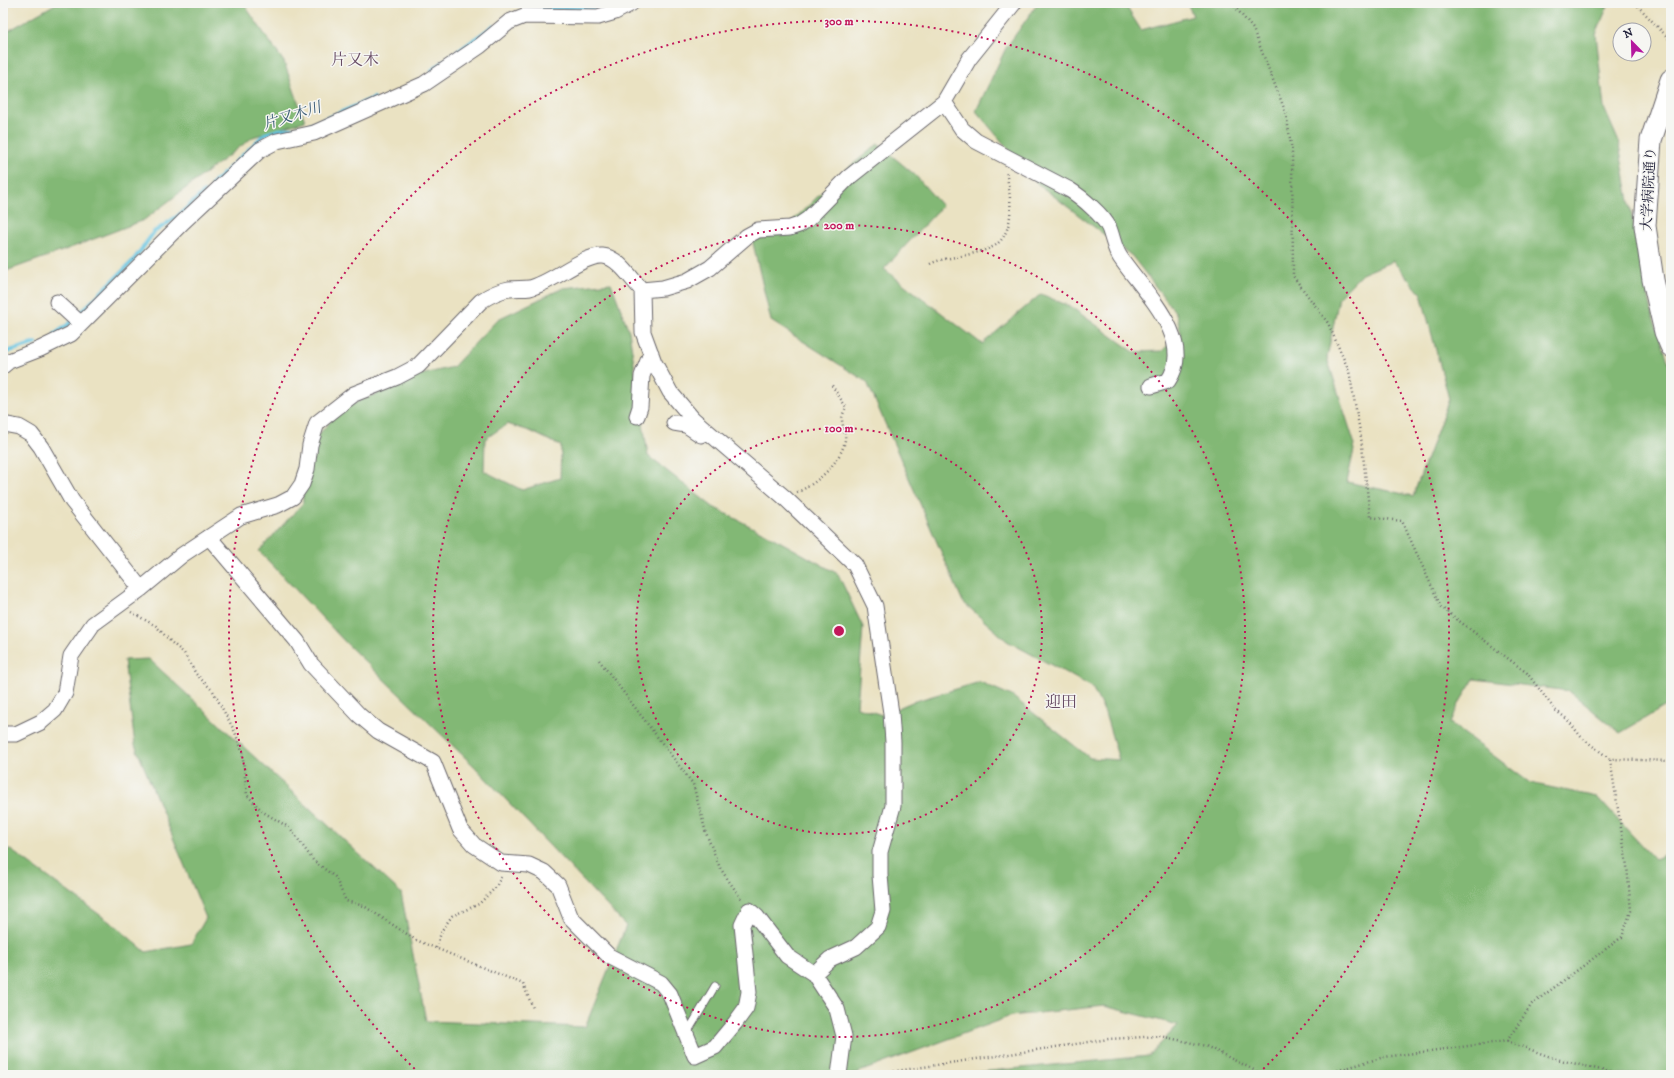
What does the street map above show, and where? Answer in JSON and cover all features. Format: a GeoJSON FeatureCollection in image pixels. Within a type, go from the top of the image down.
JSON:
{"type":"FeatureCollection","features":[{"type":"Feature","properties":{"kind":"street"},"geometry":{"type":"LineString","coordinates":[[3,366],[9,361],[40,349],[71,334],[76,319],[260,150],[277,141],[314,133],[424,84],[480,46],[509,22],[524,16],[598,17],[615,12],[632,3]]}},
{"type":"Feature","properties":{"kind":"street"},"geometry":{"type":"LineString","coordinates":[[642,290],[663,288],[687,281],[710,268],[747,236],[758,230],[790,228],[799,225],[848,178],[944,102],[969,59],[1014,3]]}},
{"type":"Feature","properties":{"kind":"street","name":"大学病院通り"},"geometry":{"type":"LineString","coordinates":[[1671,80],[1651,140],[1645,226],[1653,280],[1665,332],[1671,346]]}},
{"type":"Feature","properties":{"kind":"street"},"geometry":{"type":"LineString","coordinates":[[944,102],[962,129],[976,141],[1079,196],[1108,227],[1115,250],[1143,284],[1175,339],[1178,359],[1172,376],[1168,381],[1151,386]]}},
{"type":"Feature","properties":{"kind":"street"},"geometry":{"type":"LineString","coordinates":[[3,734],[16,734],[41,722],[55,710],[65,693],[71,656],[78,643],[93,624],[182,555],[241,516],[278,505],[293,496],[302,484],[307,469],[310,445],[317,423],[354,394],[418,366],[481,301],[492,294],[509,289],[530,288],[553,278],[592,257],[603,256],[615,262],[642,290],[643,332],[651,354],[670,392],[693,419],[784,497],[855,565],[875,606],[892,720],[893,806],[880,852],[883,911],[878,927],[856,947],[830,959],[814,974]]}},
{"type":"Feature","properties":{"kind":"street"},"geometry":{"type":"LineString","coordinates":[[57,302],[76,319]]}},
{"type":"Feature","properties":{"kind":"street"},"geometry":{"type":"LineString","coordinates":[[637,416],[640,407],[642,376],[651,354]]}},
{"type":"Feature","properties":{"kind":"street"},"geometry":{"type":"LineString","coordinates":[[674,423],[686,425],[705,438],[721,442]]}},
{"type":"Feature","properties":{"kind":"street"},"geometry":{"type":"LineString","coordinates":[[3,424],[19,427],[31,434],[41,447],[72,501],[140,589]]}},
{"type":"Feature","properties":{"kind":"street"},"geometry":{"type":"LineString","coordinates":[[209,537],[297,641],[311,664],[358,715],[378,731],[433,762],[460,829],[474,845],[502,863],[529,866],[544,872],[558,885],[571,918],[609,956],[661,983],[670,994],[695,1056],[715,1047],[746,1008],[749,992],[742,925],[749,910],[758,917],[787,956],[814,974],[836,1009],[844,1036],[839,1075]]}},
{"type":"Feature","properties":{"kind":"lane"},"geometry":{"type":"LineString","coordinates":[[687,1033],[715,986]]}},
{"type":"Feature","properties":{"kind":"path"},"geometry":{"type":"LineString","coordinates":[[1232,3],[1253,29],[1286,113],[1292,151],[1293,276],[1328,323],[1349,371],[1361,437],[1370,517],[1402,521],[1441,607],[1527,674],[1555,710],[1567,719],[1582,738],[1610,759],[1671,761]]}},
{"type":"Feature","properties":{"kind":"path"},"geometry":{"type":"LineString","coordinates":[[1635,3],[1671,40]]}},
{"type":"Feature","properties":{"kind":"path"},"geometry":{"type":"LineString","coordinates":[[930,264],[939,260],[980,251],[996,245],[1007,229],[1011,214],[1004,155]]}},
{"type":"Feature","properties":{"kind":"path"},"geometry":{"type":"LineString","coordinates":[[784,497],[806,488],[820,479],[839,455],[845,442],[846,434],[842,420],[846,407],[831,384]]}},
{"type":"Feature","properties":{"kind":"path"},"geometry":{"type":"LineString","coordinates":[[118,605],[156,626],[184,653],[196,674],[213,691],[235,732],[242,751],[247,795],[263,812],[290,828],[313,860],[335,876],[346,900],[364,906],[416,940],[522,984],[533,1008]]}},
{"type":"Feature","properties":{"kind":"path"},"geometry":{"type":"LineString","coordinates":[[599,660],[608,675],[628,697],[693,784],[706,833],[720,868],[749,910]]}},
{"type":"Feature","properties":{"kind":"path"},"geometry":{"type":"LineString","coordinates":[[1507,1041],[1532,1004],[1622,937],[1631,911],[1627,866],[1610,759]]}},
{"type":"Feature","properties":{"kind":"path"},"geometry":{"type":"LineString","coordinates":[[436,948],[442,930],[452,916],[479,904],[496,887],[501,878],[502,863]]}},
{"type":"Feature","properties":{"kind":"path"},"geometry":{"type":"LineString","coordinates":[[870,1075],[1109,1039],[1160,1036],[1206,1046],[1264,1075]]}},
{"type":"Feature","properties":{"kind":"path"},"geometry":{"type":"LineString","coordinates":[[1322,1075],[1384,1057],[1507,1041],[1556,1059],[1622,1075]]}},
{"type":"Feature","properties":{"kind":"green space"},"geometry":{"type":"Polygon","coordinates":[[[57,3],[243,3],[284,62],[305,121],[253,137],[144,220],[6,271],[3,282],[3,34],[57,3]]]}},
{"type":"Feature","properties":{"kind":"green space"},"geometry":{"type":"Polygon","coordinates":[[[1038,3],[1124,3],[1141,30],[1193,16],[1187,3],[1609,3],[1596,34],[1604,108],[1618,140],[1632,217],[1653,317],[1671,369],[1671,703],[1620,733],[1569,691],[1474,679],[1461,700],[1450,723],[1530,783],[1597,797],[1654,859],[1671,852],[1671,1075],[947,1075],[1149,1056],[1178,1025],[1104,1006],[1011,1016],[851,1075],[3,1075],[3,847],[12,851],[118,928],[146,952],[191,944],[206,918],[135,745],[124,660],[149,659],[401,893],[426,1021],[585,1027],[626,926],[474,766],[348,645],[259,551],[303,503],[301,455],[341,409],[420,375],[453,367],[498,319],[563,288],[611,283],[629,331],[648,456],[713,507],[779,541],[838,574],[863,627],[857,707],[882,715],[912,702],[980,682],[1012,696],[1090,758],[1119,760],[1105,713],[1092,687],[1007,641],[963,602],[867,382],[771,321],[752,239],[780,233],[842,173],[878,144],[915,175],[942,206],[884,269],[982,344],[1041,294],[1071,307],[1134,352],[1162,351],[1181,333],[1176,313],[1132,256],[1038,184],[976,111],[1006,48],[1038,3]],[[1393,261],[1362,274],[1339,297],[1327,358],[1355,445],[1347,482],[1413,496],[1449,399],[1421,294],[1393,261]],[[507,424],[485,439],[484,471],[522,490],[560,478],[561,446],[530,431],[507,424]]]}},
{"type":"Feature","properties":{"kind":"waterway","name":"片又木川"},"geometry":{"type":"LineString","coordinates":[[533,9],[610,7],[615,3]]}},
{"type":"Feature","properties":{"kind":"waterway","name":"片又木川"},"geometry":{"type":"LineString","coordinates":[[432,70],[493,26]]}},
{"type":"Feature","properties":{"kind":"waterway","name":"片又木川"},"geometry":{"type":"LineString","coordinates":[[212,185],[265,134],[279,130],[304,128],[374,98]]}},
{"type":"Feature","properties":{"kind":"waterway","name":"片又木川"},"geometry":{"type":"LineString","coordinates":[[55,334],[70,323],[133,261],[154,232],[178,216],[204,192]]}},
{"type":"Feature","properties":{"kind":"waterway","name":"片又木川"},"geometry":{"type":"LineString","coordinates":[[3,353],[36,343]]}},
{"type":"Feature","properties":{"kind":"district","name":"片又木"},"geometry":{"type":"Point","coordinates":[355,60]}},
{"type":"Feature","properties":{"kind":"district","name":"迎田"},"geometry":{"type":"Point","coordinates":[1061,702]}}]}
